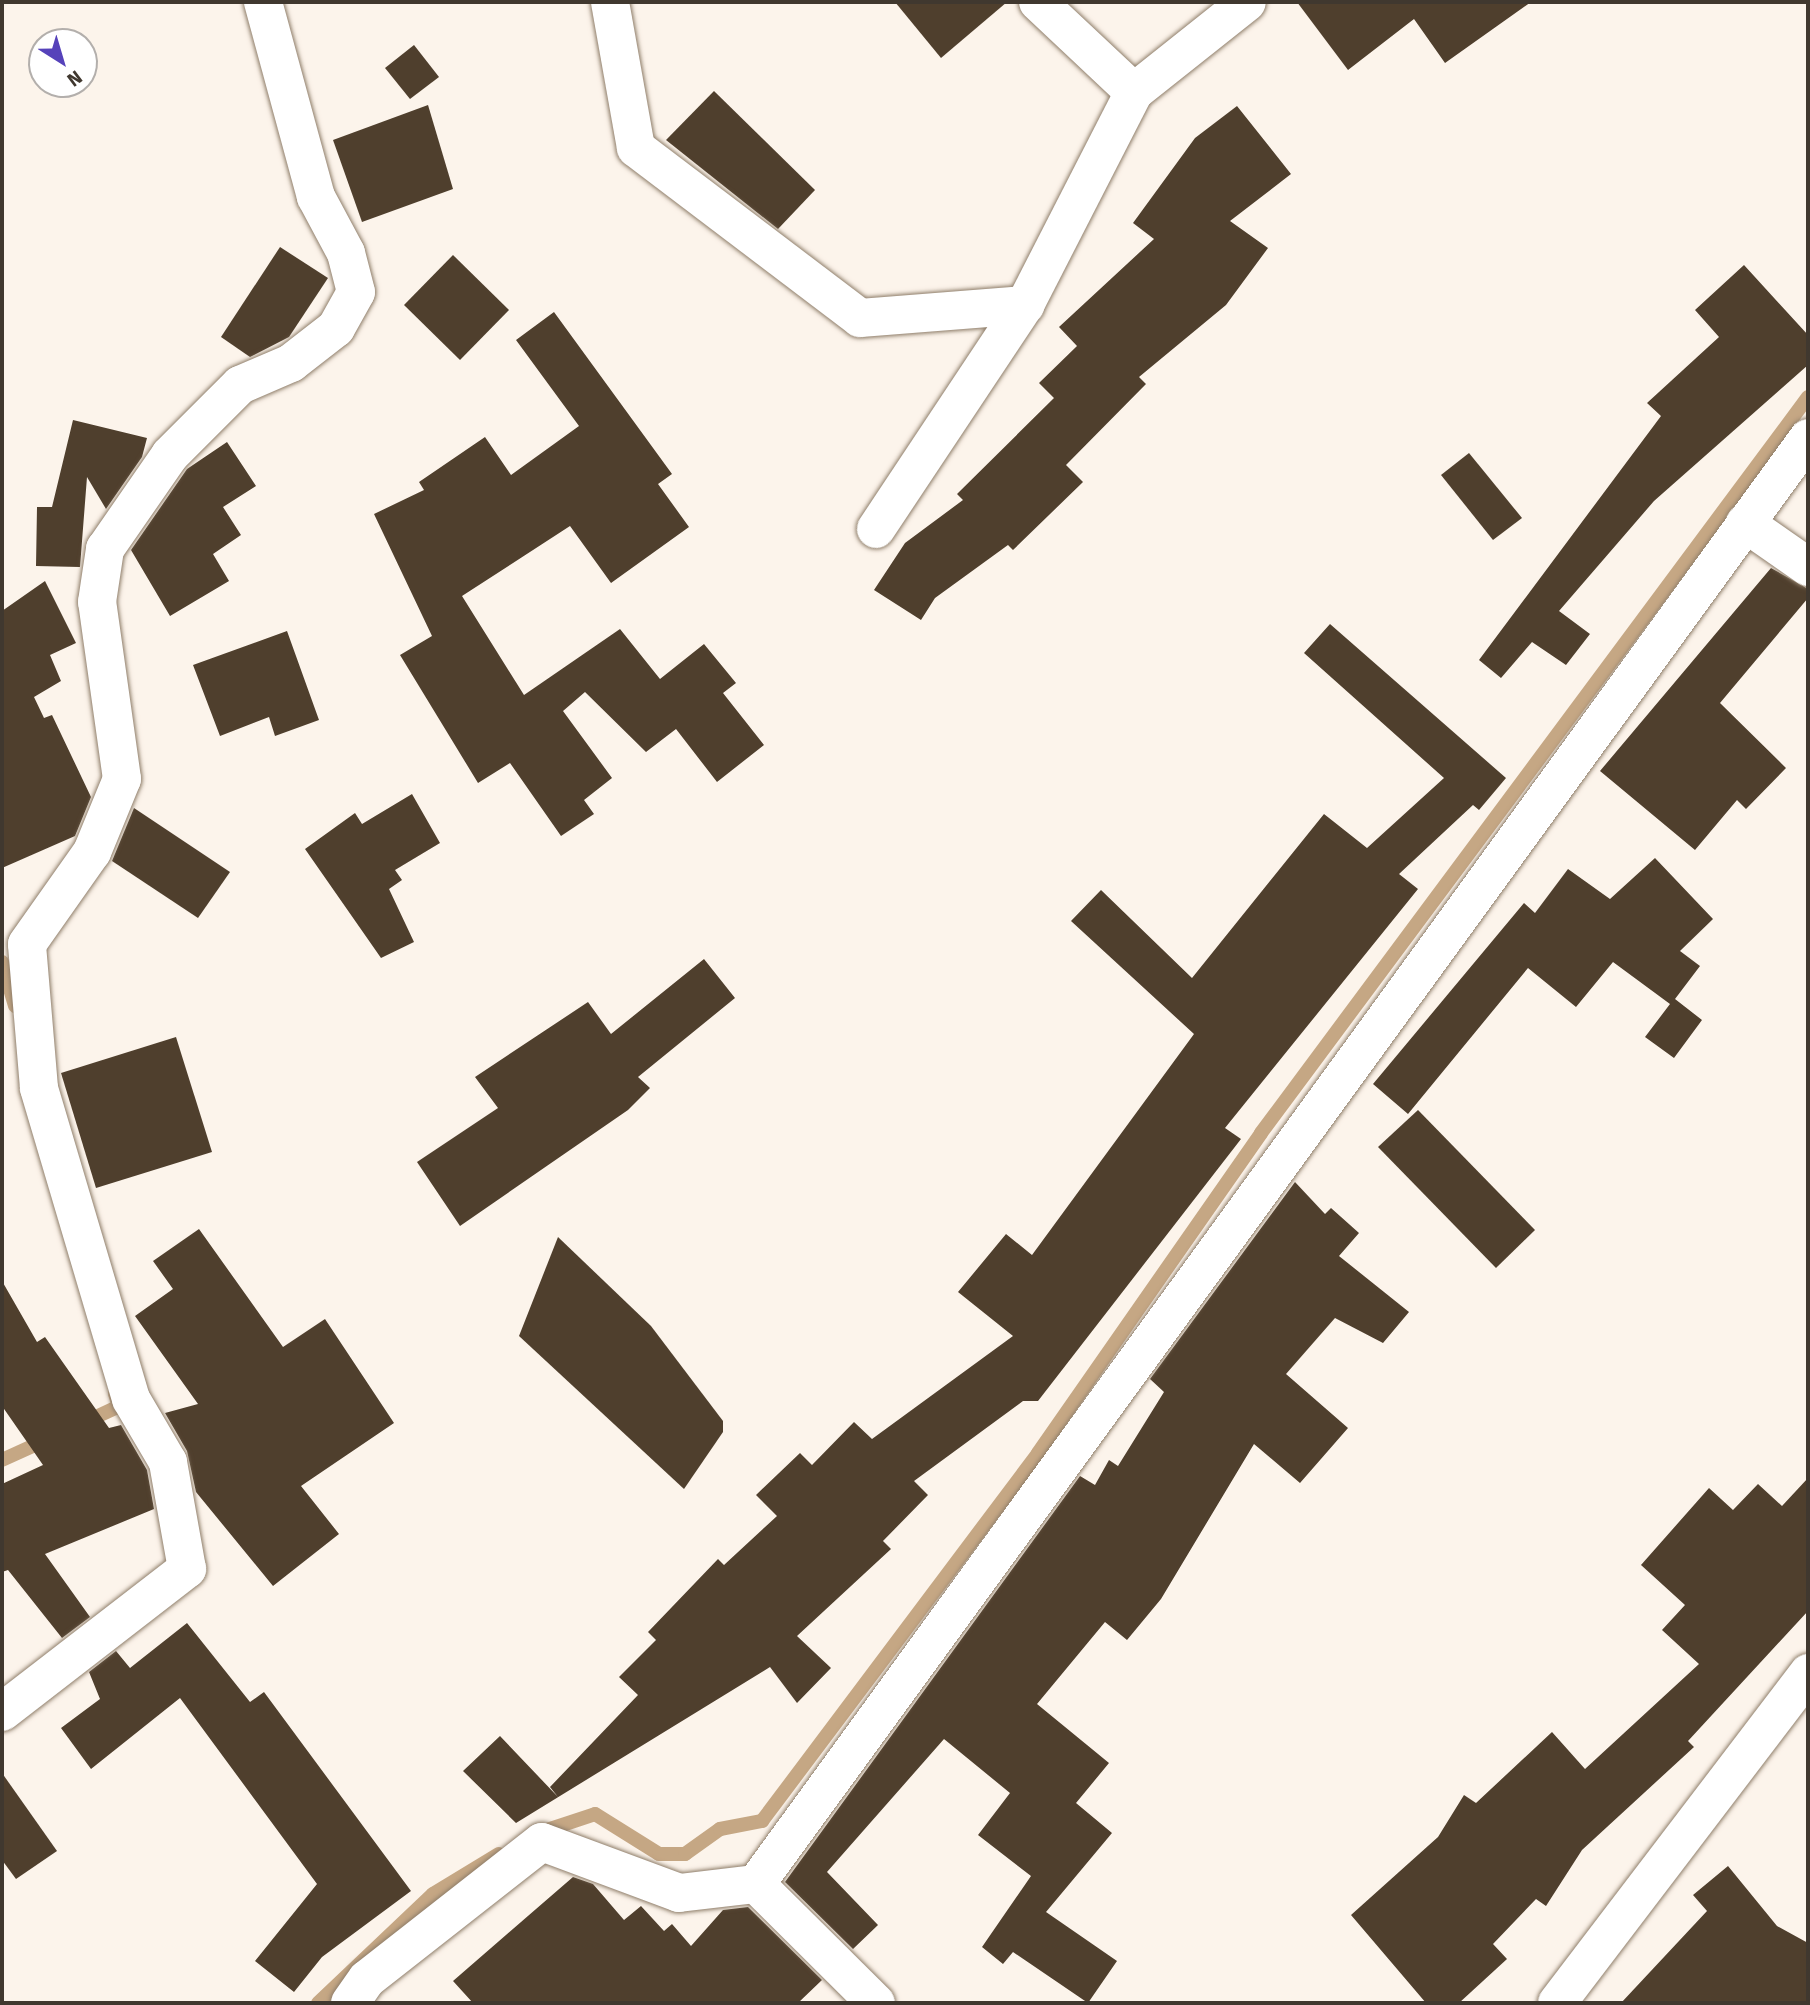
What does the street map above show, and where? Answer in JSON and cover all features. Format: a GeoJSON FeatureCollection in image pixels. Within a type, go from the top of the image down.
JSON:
{"type":"FeatureCollection","features":[{"type":"Feature","properties":{"kind":"street"},"geometry":{"type":"LineString","coordinates":[[2,1712],[187,1569],[168,1462],[131,1399],[39,1088],[14,946],[92,852],[122,779],[97,602],[105,550],[170,455],[240,385],[291,363],[336,328],[356,292],[346,253],[316,197],[263,2]]}},
{"type":"Feature","properties":{"kind":"street"},"geometry":{"type":"LineString","coordinates":[[610,2],[636,148],[860,318],[1025,306]]}},
{"type":"Feature","properties":{"kind":"street"},"geometry":{"type":"LineString","coordinates":[[1038,2],[1133,92]]}},
{"type":"Feature","properties":{"kind":"street"},"geometry":{"type":"LineString","coordinates":[[876,529],[1025,306],[1133,92],[1247,2]]}},
{"type":"Feature","properties":{"kind":"street"},"geometry":{"type":"LineString","coordinates":[[350,2003],[367,1979],[542,1842],[678,1893],[756,1884],[1808,439]]}},
{"type":"Feature","properties":{"kind":"street"},"geometry":{"type":"LineString","coordinates":[[1745,523],[1808,567]]}},
{"type":"Feature","properties":{"kind":"street"},"geometry":{"type":"LineString","coordinates":[[1557,2003],[1808,1673]]}},
{"type":"Feature","properties":{"kind":"street"},"geometry":{"type":"LineString","coordinates":[[756,1884],[876,2003]]}},
{"type":"Feature","properties":{"kind":"building"},"geometry":{"type":"Polygon","coordinates":[[[895,2],[1007,2],[941,58],[895,2]]]}},
{"type":"Feature","properties":{"kind":"building"},"geometry":{"type":"Polygon","coordinates":[[[1297,2],[1531,2],[1445,63],[1414,19],[1348,70],[1297,2]]]}},
{"type":"Feature","properties":{"kind":"building"},"geometry":{"type":"Polygon","coordinates":[[[414,45],[439,77],[410,99],[385,68],[414,45]]]}},
{"type":"Feature","properties":{"kind":"building"},"geometry":{"type":"Polygon","coordinates":[[[714,91],[815,190],[778,229],[666,140],[714,91]]]}},
{"type":"Feature","properties":{"kind":"building"},"geometry":{"type":"Polygon","coordinates":[[[428,105],[453,189],[362,222],[333,140],[428,105]]]}},
{"type":"Feature","properties":{"kind":"building"},"geometry":{"type":"Polygon","coordinates":[[[1237,106],[1291,174],[1230,221],[1268,248],[1226,305],[1139,377],[1146,384],[1066,465],[1083,482],[1013,550],[1008,545],[935,598],[921,620],[874,590],[905,543],[963,500],[957,494],[1054,398],[1039,383],[1077,346],[1059,327],[1154,239],[1133,223],[1195,138],[1237,106]]]}},
{"type":"Feature","properties":{"kind":"building"},"geometry":{"type":"Polygon","coordinates":[[[280,247],[328,278],[289,337],[250,357],[221,337],[280,247]]]}},
{"type":"Feature","properties":{"kind":"building"},"geometry":{"type":"Polygon","coordinates":[[[453,255],[509,310],[460,360],[404,305],[453,255]]]}},
{"type":"Feature","properties":{"kind":"building"},"geometry":{"type":"Polygon","coordinates":[[[1744,265],[1808,335],[1808,365],[1654,501],[1559,611],[1590,634],[1566,665],[1532,642],[1501,678],[1479,660],[1661,416],[1647,403],[1719,337],[1695,310],[1744,265]]]}},
{"type":"Feature","properties":{"kind":"building"},"geometry":{"type":"Polygon","coordinates":[[[554,312],[672,474],[658,484],[689,527],[611,583],[570,526],[462,596],[524,695],[620,629],[660,679],[704,644],[736,683],[723,693],[764,745],[717,782],[676,729],[646,752],[585,692],[563,711],[612,778],[584,800],[594,814],[561,836],[510,763],[478,783],[400,655],[432,636],[374,514],[424,490],[419,482],[485,437],[511,475],[579,426],[516,340],[554,312]]]}},
{"type":"Feature","properties":{"kind":"building"},"geometry":{"type":"Polygon","coordinates":[[[73,420],[147,438],[142,457],[106,509],[87,477],[80,567],[36,566],[37,507],[52,507],[73,420]]]}},
{"type":"Feature","properties":{"kind":"building"},"geometry":{"type":"Polygon","coordinates":[[[227,442],[256,486],[223,507],[241,535],[213,554],[229,581],[170,616],[131,550],[187,469],[227,442]]]}},
{"type":"Feature","properties":{"kind":"building"},"geometry":{"type":"Polygon","coordinates":[[[1469,453],[1522,518],[1493,540],[1441,475],[1469,453]]]}},
{"type":"Feature","properties":{"kind":"building"},"geometry":{"type":"Polygon","coordinates":[[[1771,568],[1808,589],[1808,598],[1720,703],[1786,768],[1746,809],[1737,800],[1695,850],[1600,771],[1771,568]]]}},
{"type":"Feature","properties":{"kind":"building"},"geometry":{"type":"Polygon","coordinates":[[[45,581],[76,643],[50,655],[61,681],[34,697],[44,718],[52,715],[91,797],[75,836],[2,868],[2,611],[45,581]]]}},
{"type":"Feature","properties":{"kind":"building"},"geometry":{"type":"Polygon","coordinates":[[[1330,624],[1506,778],[1479,810],[1473,805],[1399,874],[1418,889],[1225,1128],[1241,1139],[1038,1401],[1023,1401],[914,1481],[928,1495],[883,1541],[891,1549],[797,1636],[831,1668],[797,1703],[770,1667],[516,1823],[463,1771],[500,1736],[558,1797],[550,1787],[638,1695],[619,1677],[656,1640],[648,1632],[718,1559],[724,1565],[777,1516],[756,1495],[800,1453],[812,1465],[854,1422],[872,1439],[1013,1336],[958,1292],[1006,1234],[1032,1255],[1194,1034],[1071,921],[1101,890],[1192,978],[1324,814],[1367,848],[1444,778],[1304,653],[1330,624]]]}},
{"type":"Feature","properties":{"kind":"building"},"geometry":{"type":"Polygon","coordinates":[[[287,631],[319,720],[275,736],[269,717],[220,736],[193,665],[287,631]]]}},
{"type":"Feature","properties":{"kind":"building"},"geometry":{"type":"Polygon","coordinates":[[[412,794],[440,843],[395,870],[402,880],[389,889],[414,942],[381,958],[305,849],[355,813],[362,824],[412,794]]]}},
{"type":"Feature","properties":{"kind":"building"},"geometry":{"type":"Polygon","coordinates":[[[134,808],[230,872],[198,918],[112,861],[134,808]]]}},
{"type":"Feature","properties":{"kind":"building"},"geometry":{"type":"Polygon","coordinates":[[[1655,858],[1713,919],[1680,951],[1700,966],[1675,999],[1702,1020],[1674,1058],[1645,1037],[1670,1004],[1613,962],[1576,1007],[1528,968],[1408,1114],[1373,1084],[1524,903],[1535,913],[1568,869],[1610,899],[1655,858]]]}},
{"type":"Feature","properties":{"kind":"building"},"geometry":{"type":"Polygon","coordinates":[[[704,959],[735,998],[638,1077],[650,1088],[628,1110],[460,1226],[417,1162],[498,1108],[475,1077],[588,1002],[611,1034],[704,959]]]}},
{"type":"Feature","properties":{"kind":"building"},"geometry":{"type":"Polygon","coordinates":[[[176,1037],[212,1152],[96,1188],[61,1073],[176,1037]]]}},
{"type":"Feature","properties":{"kind":"building"},"geometry":{"type":"Polygon","coordinates":[[[1418,1110],[1535,1230],[1496,1268],[1378,1147],[1418,1110]]]}},
{"type":"Feature","properties":{"kind":"building"},"geometry":{"type":"Polygon","coordinates":[[[1295,1182],[1325,1214],[1331,1208],[1359,1233],[1339,1256],[1409,1312],[1383,1343],[1335,1318],[1286,1374],[1348,1428],[1300,1483],[1254,1444],[1161,1599],[1127,1640],[1105,1622],[1037,1704],[1109,1763],[1076,1803],[1112,1833],[1046,1912],[1117,1961],[1088,2003],[1013,1952],[1003,1964],[982,1947],[1031,1876],[978,1835],[1010,1793],[944,1739],[827,1872],[878,1925],[853,1949],[785,1882],[1080,1476],[1095,1485],[1109,1460],[1118,1466],[1164,1392],[1150,1379],[1295,1182]]]}},
{"type":"Feature","properties":{"kind":"building"},"geometry":{"type":"Polygon","coordinates":[[[199,1229],[283,1347],[325,1319],[394,1423],[301,1486],[339,1534],[273,1586],[196,1492],[187,1451],[165,1413],[198,1404],[135,1316],[173,1289],[153,1261],[199,1229]]]}},
{"type":"Feature","properties":{"kind":"building"},"geometry":{"type":"Polygon","coordinates":[[[558,1237],[651,1326],[723,1421],[723,1432],[684,1489],[519,1336],[558,1237]]]}},
{"type":"Feature","properties":{"kind":"building"},"geometry":{"type":"Polygon","coordinates":[[[2,1281],[37,1342],[45,1337],[109,1428],[121,1425],[147,1470],[154,1509],[45,1554],[90,1617],[62,1638],[8,1570],[2,1572],[2,1484],[43,1465],[2,1406],[2,1281]]]}},
{"type":"Feature","properties":{"kind":"building"},"geometry":{"type":"Polygon","coordinates":[[[1808,1478],[1808,1611],[1688,1741],[1694,1747],[1582,1850],[1546,1906],[1536,1899],[1493,1944],[1507,1959],[1459,2003],[1426,2003],[1351,1915],[1438,1837],[1464,1795],[1476,1803],[1552,1732],[1585,1769],[1699,1664],[1662,1630],[1685,1605],[1641,1565],[1709,1488],[1733,1510],[1758,1484],[1782,1506],[1808,1478]]]}},
{"type":"Feature","properties":{"kind":"building"},"geometry":{"type":"Polygon","coordinates":[[[187,1623],[250,1702],[264,1692],[411,1891],[322,1957],[294,1992],[255,1961],[317,1884],[180,1698],[91,1769],[61,1728],[100,1699],[89,1672],[116,1651],[130,1668],[187,1623]]]}},
{"type":"Feature","properties":{"kind":"building"},"geometry":{"type":"Polygon","coordinates":[[[2,1773],[57,1851],[16,1879],[2,1860],[2,1773]]]}},
{"type":"Feature","properties":{"kind":"building"},"geometry":{"type":"Polygon","coordinates":[[[1728,1866],[1777,1926],[1808,1943],[1808,2003],[1621,2003],[1707,1911],[1693,1895],[1728,1866]]]}},
{"type":"Feature","properties":{"kind":"building"},"geometry":{"type":"Polygon","coordinates":[[[573,1877],[593,1884],[624,1920],[641,1906],[664,1931],[672,1924],[691,1946],[723,1910],[748,1907],[822,1980],[798,2003],[473,2003],[453,1981],[573,1877]]]}},
{"type":"Feature","properties":{"kind":"waterway"},"geometry":{"type":"LineString","coordinates":[[538,1833],[595,1814],[659,1854],[685,1854],[720,1829],[762,1821],[1038,1453],[1261,1133],[1808,397]]}},
{"type":"Feature","properties":{"kind":"waterway"},"geometry":{"type":"LineString","coordinates":[[2,962],[15,1006]]}},
{"type":"Feature","properties":{"kind":"waterway"},"geometry":{"type":"LineString","coordinates":[[83,1423],[119,1406],[115,1394]]}},
{"type":"Feature","properties":{"kind":"waterway"},"geometry":{"type":"LineString","coordinates":[[2,1460],[48,1439]]}},
{"type":"Feature","properties":{"kind":"waterway"},"geometry":{"type":"LineString","coordinates":[[318,2003],[433,1894],[499,1854]]}}]}
